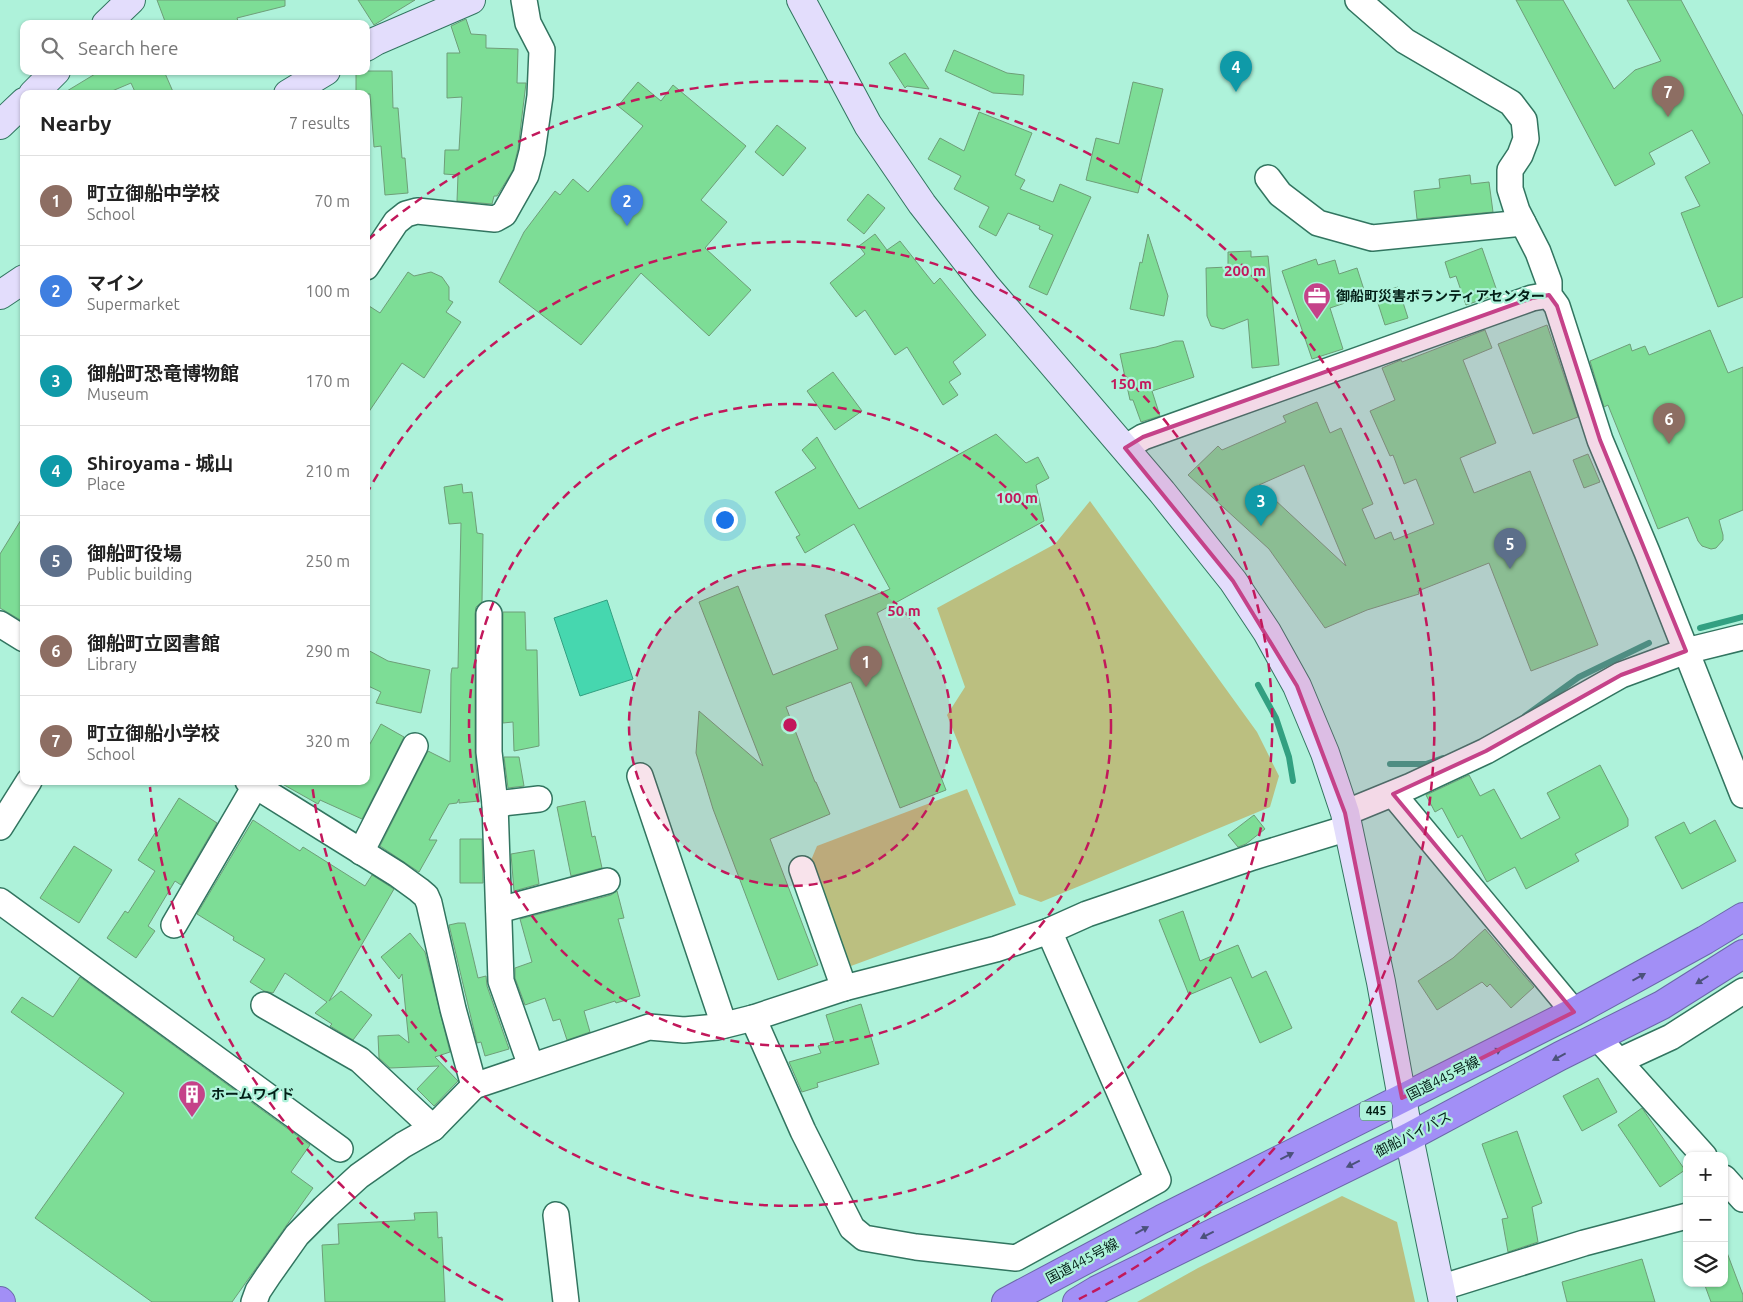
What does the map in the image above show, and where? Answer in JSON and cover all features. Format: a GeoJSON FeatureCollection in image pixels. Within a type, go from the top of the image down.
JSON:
{"type":"FeatureCollection","features":[{"type":"Feature","properties":{"kind":"highway","name":"国道445号線"},"geometry":{"type":"LineString","coordinates":[[1006,1302],[1171,1214],[1574,1012],[1743,917]]}},
{"type":"Feature","properties":{"kind":"highway","name":"御船バイパス"},"geometry":{"type":"LineString","coordinates":[[1077,1302],[1225,1226],[1409,1137],[1662,1005],[1743,954]]}},
{"type":"Feature","properties":{"kind":"street"},"geometry":{"type":"LineString","coordinates":[[110,20],[131,0]]}},
{"type":"Feature","properties":{"kind":"street"},"geometry":{"type":"LineString","coordinates":[[370,45],[471,0]]}},
{"type":"Feature","properties":{"kind":"street"},"geometry":{"type":"LineString","coordinates":[[370,261],[396,222],[406,214],[417,211],[495,219],[504,214],[526,175],[532,152],[540,96],[542,50],[528,23],[524,0]]}},
{"type":"Feature","properties":{"kind":"street"},"geometry":{"type":"LineString","coordinates":[[801,0],[868,125],[922,204],[986,286],[1125,448],[1233,581],[1267,632],[1297,686],[1325,753],[1347,821],[1381,982],[1409,1137],[1441,1295],[1584,1243],[1683,1217]]}},
{"type":"Feature","properties":{"kind":"street"},"geometry":{"type":"LineString","coordinates":[[1358,0],[1405,41],[1511,103],[1524,120],[1526,139],[1520,155],[1510,170],[1510,189],[1523,223],[1541,259],[1549,282],[1549,295],[1557,306],[1600,440],[1648,552],[1743,794]]}},
{"type":"Feature","properties":{"kind":"street"},"geometry":{"type":"LineString","coordinates":[[37,90],[52,75]]}},
{"type":"Feature","properties":{"kind":"street"},"geometry":{"type":"LineString","coordinates":[[295,90],[319,75]]}},
{"type":"Feature","properties":{"kind":"street"},"geometry":{"type":"LineString","coordinates":[[0,125],[20,106]]}},
{"type":"Feature","properties":{"kind":"street"},"geometry":{"type":"LineString","coordinates":[[1268,178],[1280,194],[1318,223],[1372,238],[1523,223]]}},
{"type":"Feature","properties":{"kind":"street"},"geometry":{"type":"LineString","coordinates":[[0,296],[20,282]]}},
{"type":"Feature","properties":{"kind":"street"},"geometry":{"type":"LineString","coordinates":[[1125,448],[1143,436],[1532,298],[1549,295]]}},
{"type":"Feature","properties":{"kind":"street"},"geometry":{"type":"LineString","coordinates":[[489,614],[489,752],[495,804],[501,981],[531,1066]]}},
{"type":"Feature","properties":{"kind":"street"},"geometry":{"type":"LineString","coordinates":[[0,624],[20,636]]}},
{"type":"Feature","properties":{"kind":"street"},"geometry":{"type":"LineString","coordinates":[[254,1302],[268,1276],[297,1235],[324,1208],[358,1176],[403,1145],[433,1128],[474,1086],[649,1027],[684,1030],[724,1025],[753,1018],[844,988],[996,949],[1049,931],[1087,914],[1253,857],[1347,821],[1393,794],[1486,751],[1621,675],[1686,651],[1743,637]]}},
{"type":"Feature","properties":{"kind":"street"},"geometry":{"type":"LineString","coordinates":[[361,852],[415,746]]}},
{"type":"Feature","properties":{"kind":"street"},"geometry":{"type":"LineString","coordinates":[[640,776],[724,1025]]}},
{"type":"Feature","properties":{"kind":"street"},"geometry":{"type":"LineString","coordinates":[[0,826],[26,785]]}},
{"type":"Feature","properties":{"kind":"street"},"geometry":{"type":"LineString","coordinates":[[174,925],[253,785]]}},
{"type":"Feature","properties":{"kind":"street"},"geometry":{"type":"LineString","coordinates":[[257,785],[397,874],[426,896],[453,1009],[474,1086]]}},
{"type":"Feature","properties":{"kind":"street"},"geometry":{"type":"LineString","coordinates":[[1393,794],[1574,1012]]}},
{"type":"Feature","properties":{"kind":"street"},"geometry":{"type":"LineString","coordinates":[[495,804],[538,799]]}},
{"type":"Feature","properties":{"kind":"street"},"geometry":{"type":"LineString","coordinates":[[802,869],[844,988]]}},
{"type":"Feature","properties":{"kind":"street"},"geometry":{"type":"LineString","coordinates":[[499,910],[607,881]]}},
{"type":"Feature","properties":{"kind":"street"},"geometry":{"type":"LineString","coordinates":[[0,902],[340,1149]]}},
{"type":"Feature","properties":{"kind":"street"},"geometry":{"type":"LineString","coordinates":[[753,1018],[803,1131],[852,1228],[864,1238],[916,1247],[1016,1258],[1158,1180],[1049,931]]}},
{"type":"Feature","properties":{"kind":"street"},"geometry":{"type":"LineString","coordinates":[[1619,1061],[1671,1038],[1743,991]]}},
{"type":"Feature","properties":{"kind":"street"},"geometry":{"type":"LineString","coordinates":[[264,1005],[360,1060],[433,1128]]}},
{"type":"Feature","properties":{"kind":"street"},"geometry":{"type":"LineString","coordinates":[[1597,1038],[1700,1152]]}},
{"type":"Feature","properties":{"kind":"street"},"geometry":{"type":"LineString","coordinates":[[1728,1183],[1743,1200],[1728,1205]]}},
{"type":"Feature","properties":{"kind":"street"},"geometry":{"type":"LineString","coordinates":[[556,1215],[566,1302]]}},
{"type":"Feature","properties":{"kind":"street"},"geometry":{"type":"LineString","coordinates":[[1016,1258],[1034,1286]]}},
{"type":"Feature","properties":{"kind":"highlighted area"},"geometry":{"type":"Polygon","coordinates":[[[1549,295],[1557,306],[1600,440],[1686,651],[1621,675],[1486,751],[1393,794],[1574,1012],[1402,1098],[1345,813],[1297,686],[1233,581],[1125,448],[1143,437],[1532,298],[1549,295]]]}},
{"type":"Feature","properties":{"kind":"shaded area"},"geometry":{"type":"Polygon","coordinates":[[[1090,501],[1257,732],[1279,776],[1270,807],[1041,902],[1019,894],[947,715],[965,687],[937,608],[1055,544],[1090,501]]]}},
{"type":"Feature","properties":{"kind":"shaded area"},"geometry":{"type":"Polygon","coordinates":[[[607,600],[633,679],[580,696],[554,618],[607,600]]]}},
{"type":"Feature","properties":{"kind":"shaded area"},"geometry":{"type":"Polygon","coordinates":[[[967,789],[1016,905],[851,966],[809,865],[817,846],[967,789]]]}},
{"type":"Feature","properties":{"kind":"shaded area"},"geometry":{"type":"Polygon","coordinates":[[[1342,1196],[1397,1222],[1415,1302],[1137,1302],[1198,1268],[1342,1196]]]}},
{"type":"Feature","properties":{"kind":"building"},"geometry":{"type":"Polygon","coordinates":[[[157,0],[285,0],[285,6],[237,18],[238,20],[164,20],[157,0]]]}},
{"type":"Feature","properties":{"kind":"building"},"geometry":{"type":"Polygon","coordinates":[[[358,0],[415,0],[374,25],[358,0]]]}},
{"type":"Feature","properties":{"kind":"building"},"geometry":{"type":"Polygon","coordinates":[[[1516,0],[1563,0],[1614,89],[1635,70],[1661,61],[1627,0],[1681,0],[1743,116],[1743,297],[1718,307],[1681,213],[1700,206],[1685,177],[1710,163],[1692,130],[1649,153],[1655,164],[1615,186],[1516,0]]]}},
{"type":"Feature","properties":{"kind":"building"},"geometry":{"type":"Polygon","coordinates":[[[466,19],[471,34],[486,35],[486,48],[518,49],[517,83],[526,83],[518,149],[513,170],[497,196],[494,196],[492,204],[457,201],[458,175],[444,174],[445,150],[459,150],[462,97],[447,98],[447,53],[460,53],[451,26],[466,19]]]}},
{"type":"Feature","properties":{"kind":"building"},"geometry":{"type":"Polygon","coordinates":[[[954,50],[1007,73],[1024,75],[1023,95],[993,93],[945,71],[954,50]]]}},
{"type":"Feature","properties":{"kind":"building"},"geometry":{"type":"Polygon","coordinates":[[[905,53],[929,89],[907,86],[905,88],[889,63],[905,53]]]}},
{"type":"Feature","properties":{"kind":"building"},"geometry":{"type":"Polygon","coordinates":[[[370,71],[392,71],[393,108],[398,108],[402,158],[405,158],[408,193],[385,195],[381,146],[374,147],[370,90],[356,90],[356,75],[370,75],[370,71]]]}},
{"type":"Feature","properties":{"kind":"building"},"geometry":{"type":"Polygon","coordinates":[[[93,75],[166,75],[172,90],[134,90],[131,83],[114,90],[69,90],[93,75]]]}},
{"type":"Feature","properties":{"kind":"building"},"geometry":{"type":"Polygon","coordinates":[[[638,82],[661,101],[673,85],[746,146],[701,200],[727,222],[705,248],[751,290],[709,336],[641,273],[581,345],[499,282],[524,232],[555,191],[560,195],[573,179],[588,192],[643,126],[618,106],[638,82]]]}},
{"type":"Feature","properties":{"kind":"building"},"geometry":{"type":"Polygon","coordinates":[[[1133,82],[1163,89],[1138,193],[1086,180],[1096,138],[1119,144],[1133,82]]]}},
{"type":"Feature","properties":{"kind":"building"},"geometry":{"type":"Polygon","coordinates":[[[979,112],[1032,133],[1015,175],[1025,180],[1020,189],[1053,202],[1060,184],[1091,197],[1047,295],[1029,287],[1053,235],[1039,229],[1040,226],[1008,213],[996,236],[979,227],[989,207],[954,189],[961,176],[928,159],[940,138],[964,151],[979,112]]]}},
{"type":"Feature","properties":{"kind":"building"},"geometry":{"type":"Polygon","coordinates":[[[777,125],[806,148],[783,176],[755,152],[777,125]]]}},
{"type":"Feature","properties":{"kind":"building"},"geometry":{"type":"Polygon","coordinates":[[[1470,175],[1471,184],[1489,182],[1493,212],[1417,219],[1414,191],[1440,188],[1439,179],[1470,175]]]}},
{"type":"Feature","properties":{"kind":"building"},"geometry":{"type":"Polygon","coordinates":[[[868,194],[885,208],[864,234],[847,220],[868,194]]]}},
{"type":"Feature","properties":{"kind":"building"},"geometry":{"type":"Polygon","coordinates":[[[875,234],[887,250],[900,241],[934,284],[940,278],[986,335],[953,362],[961,374],[949,382],[958,395],[943,405],[907,347],[895,355],[865,310],[856,317],[830,283],[865,254],[859,246],[875,234]]]}},
{"type":"Feature","properties":{"kind":"building"},"geometry":{"type":"Polygon","coordinates":[[[1148,234],[1168,296],[1164,316],[1130,309],[1148,234]]]}},
{"type":"Feature","properties":{"kind":"building"},"geometry":{"type":"Polygon","coordinates":[[[1482,248],[1498,294],[1466,305],[1456,276],[1450,278],[1445,262],[1482,248]]]}},
{"type":"Feature","properties":{"kind":"building"},"geometry":{"type":"Polygon","coordinates":[[[1251,251],[1251,257],[1268,256],[1279,365],[1252,368],[1248,319],[1223,329],[1211,326],[1207,316],[1206,268],[1228,267],[1228,252],[1251,251]]]}},
{"type":"Feature","properties":{"kind":"building"},"geometry":{"type":"Polygon","coordinates":[[[1316,259],[1318,265],[1335,260],[1339,274],[1357,268],[1366,296],[1330,308],[1343,349],[1312,359],[1282,271],[1316,259]]]}},
{"type":"Feature","properties":{"kind":"building"},"geometry":{"type":"Polygon","coordinates":[[[408,272],[414,276],[431,272],[442,277],[449,287],[449,300],[453,302],[446,312],[461,322],[424,378],[402,363],[370,410],[370,307],[380,313],[408,272]]]}},
{"type":"Feature","properties":{"kind":"building"},"geometry":{"type":"Polygon","coordinates":[[[1398,287],[1408,318],[1385,325],[1375,294],[1398,287]]]}},
{"type":"Feature","properties":{"kind":"building"},"geometry":{"type":"Polygon","coordinates":[[[1547,325],[1578,417],[1533,434],[1498,344],[1547,325]]]}},
{"type":"Feature","properties":{"kind":"building"},"geometry":{"type":"Polygon","coordinates":[[[1485,330],[1492,348],[1463,360],[1496,443],[1460,458],[1474,493],[1530,471],[1598,645],[1531,671],[1489,563],[1418,591],[1419,594],[1367,610],[1325,628],[1269,549],[1188,475],[1218,446],[1222,450],[1286,422],[1283,416],[1317,402],[1330,433],[1341,428],[1373,504],[1362,509],[1375,539],[1391,532],[1394,540],[1434,524],[1416,479],[1404,484],[1393,455],[1390,456],[1370,411],[1395,400],[1382,368],[1401,360],[1402,362],[1485,330]],[[1304,465],[1259,485],[1346,566],[1304,465]]]}},
{"type":"Feature","properties":{"kind":"building"},"geometry":{"type":"Polygon","coordinates":[[[1710,330],[1728,373],[1743,367],[1743,510],[1719,520],[1723,540],[1716,548],[1711,549],[1702,546],[1698,541],[1688,517],[1658,529],[1608,405],[1604,407],[1590,361],[1630,344],[1632,351],[1645,346],[1649,355],[1710,330]]]}},
{"type":"Feature","properties":{"kind":"building"},"geometry":{"type":"Polygon","coordinates":[[[1175,341],[1183,341],[1194,377],[1152,391],[1160,416],[1141,422],[1133,400],[1130,400],[1120,354],[1175,341]]]}},
{"type":"Feature","properties":{"kind":"building"},"geometry":{"type":"Polygon","coordinates":[[[833,372],[862,411],[835,430],[807,391],[833,372]]]}},
{"type":"Feature","properties":{"kind":"building"},"geometry":{"type":"Polygon","coordinates":[[[996,434],[1026,463],[1038,457],[1049,478],[1036,485],[1044,521],[877,613],[946,790],[900,808],[851,682],[786,707],[815,782],[830,814],[770,839],[818,965],[778,980],[713,809],[696,753],[699,711],[763,766],[699,602],[738,586],[773,675],[838,649],[825,615],[890,589],[854,524],[805,553],[796,537],[800,535],[775,492],[816,468],[802,450],[817,437],[859,509],[996,434]]]}},
{"type":"Feature","properties":{"kind":"building"},"geometry":{"type":"Polygon","coordinates":[[[1588,454],[1600,482],[1584,488],[1573,460],[1588,454]]]}},
{"type":"Feature","properties":{"kind":"building"},"geometry":{"type":"Polygon","coordinates":[[[462,484],[463,493],[472,492],[477,533],[483,534],[482,602],[476,607],[475,614],[475,752],[479,801],[459,803],[459,799],[457,803],[449,804],[429,840],[437,840],[419,872],[380,846],[428,751],[450,762],[451,674],[452,668],[458,668],[461,523],[449,524],[444,487],[462,484]]]}},
{"type":"Feature","properties":{"kind":"building"},"geometry":{"type":"Polygon","coordinates":[[[20,522],[20,620],[0,608],[0,554],[20,522]]]}},
{"type":"Feature","properties":{"kind":"building"},"geometry":{"type":"Polygon","coordinates":[[[503,612],[525,612],[526,650],[537,650],[539,746],[514,751],[513,722],[503,723],[503,612]]]}},
{"type":"Feature","properties":{"kind":"building"},"geometry":{"type":"Polygon","coordinates":[[[370,651],[388,661],[430,670],[421,713],[376,703],[381,692],[370,687],[370,651]]]}},
{"type":"Feature","properties":{"kind":"building"},"geometry":{"type":"Polygon","coordinates":[[[381,724],[404,737],[362,819],[320,800],[318,804],[284,785],[370,785],[370,744],[381,724]]]}},
{"type":"Feature","properties":{"kind":"building"},"geometry":{"type":"Polygon","coordinates":[[[504,757],[519,757],[524,786],[508,788],[504,757]]]}},
{"type":"Feature","properties":{"kind":"building"},"geometry":{"type":"Polygon","coordinates":[[[1600,765],[1628,819],[1628,826],[1575,854],[1579,861],[1526,889],[1515,867],[1487,882],[1462,835],[1458,838],[1442,808],[1435,812],[1426,795],[1469,775],[1480,796],[1494,789],[1521,839],[1560,818],[1547,793],[1600,765]]]}},
{"type":"Feature","properties":{"kind":"building"},"geometry":{"type":"Polygon","coordinates":[[[179,798],[217,823],[181,885],[175,881],[148,926],[155,931],[136,958],[107,938],[125,911],[128,913],[155,871],[138,860],[179,798]]]}},
{"type":"Feature","properties":{"kind":"building"},"geometry":{"type":"Polygon","coordinates":[[[585,801],[592,837],[595,836],[602,868],[571,876],[557,807],[585,801]]]}},
{"type":"Feature","properties":{"kind":"building"},"geometry":{"type":"Polygon","coordinates":[[[1254,815],[1265,829],[1246,844],[1238,847],[1228,835],[1254,815]]]}},
{"type":"Feature","properties":{"kind":"building"},"geometry":{"type":"Polygon","coordinates":[[[253,820],[300,851],[303,847],[365,886],[372,875],[394,889],[329,1001],[341,991],[372,1015],[353,1040],[330,1026],[332,1024],[315,1013],[327,1002],[285,973],[273,993],[264,991],[250,982],[265,959],[233,940],[234,937],[197,914],[253,820]]]}},
{"type":"Feature","properties":{"kind":"building"},"geometry":{"type":"Polygon","coordinates":[[[1715,820],[1736,861],[1682,889],[1655,837],[1684,822],[1690,834],[1715,820]]]}},
{"type":"Feature","properties":{"kind":"building"},"geometry":{"type":"Polygon","coordinates":[[[460,839],[482,839],[483,883],[460,883],[460,839]]]}},
{"type":"Feature","properties":{"kind":"building"},"geometry":{"type":"Polygon","coordinates":[[[74,846],[112,870],[79,923],[40,898],[74,846]]]}},
{"type":"Feature","properties":{"kind":"building"},"geometry":{"type":"Polygon","coordinates":[[[534,850],[539,884],[514,891],[511,854],[534,850]]]}},
{"type":"Feature","properties":{"kind":"building"},"geometry":{"type":"Polygon","coordinates":[[[617,891],[624,918],[618,919],[640,996],[616,1003],[615,1001],[584,1011],[590,1032],[567,1040],[560,1019],[553,1021],[545,998],[525,1005],[515,978],[515,968],[532,962],[520,919],[611,895],[617,891]]]}},
{"type":"Feature","properties":{"kind":"building"},"geometry":{"type":"Polygon","coordinates":[[[1183,911],[1200,961],[1238,945],[1252,978],[1266,971],[1292,1028],[1260,1043],[1231,977],[1189,995],[1159,920],[1183,911]]]}},
{"type":"Feature","properties":{"kind":"building"},"geometry":{"type":"Polygon","coordinates":[[[465,923],[478,978],[486,976],[487,986],[509,1049],[485,1056],[481,1042],[477,1043],[449,925],[465,923]]]}},
{"type":"Feature","properties":{"kind":"building"},"geometry":{"type":"Polygon","coordinates":[[[1485,929],[1534,987],[1511,1008],[1490,984],[1487,987],[1482,982],[1437,1010],[1418,981],[1453,958],[1485,929]]]}},
{"type":"Feature","properties":{"kind":"building"},"geometry":{"type":"Polygon","coordinates":[[[410,933],[425,952],[450,1052],[435,1057],[458,1081],[434,1106],[417,1089],[439,1066],[390,1068],[379,1058],[378,1036],[399,1035],[409,1043],[402,974],[399,979],[381,957],[410,933]]]}},
{"type":"Feature","properties":{"kind":"building","name":"ホームワイド"},"geometry":{"type":"Polygon","coordinates":[[[80,977],[310,1145],[291,1172],[313,1188],[232,1302],[152,1302],[35,1218],[124,1093],[11,1012],[22,997],[53,1017],[80,977]]]}},
{"type":"Feature","properties":{"kind":"building"},"geometry":{"type":"Polygon","coordinates":[[[861,1004],[879,1064],[817,1083],[818,1087],[802,1092],[789,1062],[821,1053],[818,1046],[834,1041],[826,1015],[861,1004]]]}},
{"type":"Feature","properties":{"kind":"building"},"geometry":{"type":"Polygon","coordinates":[[[1598,1078],[1617,1112],[1582,1131],[1563,1096],[1598,1078]]]}},
{"type":"Feature","properties":{"kind":"building"},"geometry":{"type":"Polygon","coordinates":[[[1642,1108],[1683,1167],[1683,1171],[1660,1187],[1618,1125],[1642,1108]]]}},
{"type":"Feature","properties":{"kind":"building"},"geometry":{"type":"Polygon","coordinates":[[[1517,1131],[1542,1203],[1532,1207],[1538,1242],[1508,1252],[1502,1219],[1508,1218],[1482,1144],[1517,1131]]]}},
{"type":"Feature","properties":{"kind":"building"},"geometry":{"type":"Polygon","coordinates":[[[437,1212],[438,1238],[442,1237],[445,1302],[325,1302],[322,1245],[339,1244],[338,1224],[415,1220],[414,1213],[437,1212]]]}},
{"type":"Feature","properties":{"kind":"building"},"geometry":{"type":"Polygon","coordinates":[[[1728,1255],[1743,1295],[1743,1302],[1711,1302],[1705,1287],[1728,1287],[1728,1255]]]}},
{"type":"Feature","properties":{"kind":"building"},"geometry":{"type":"Polygon","coordinates":[[[1642,1259],[1655,1302],[1567,1302],[1562,1282],[1642,1259]]]}},
{"type":"Feature","properties":{"kind":"waterway"},"geometry":{"type":"LineString","coordinates":[[1700,628],[1743,617]]}},
{"type":"Feature","properties":{"kind":"waterway"},"geometry":{"type":"LineString","coordinates":[[1525,716],[1579,677],[1649,643]]}},
{"type":"Feature","properties":{"kind":"waterway"},"geometry":{"type":"LineString","coordinates":[[1258,685],[1276,718],[1289,757],[1293,781]]}},
{"type":"Feature","properties":{"kind":"waterway"},"geometry":{"type":"LineString","coordinates":[[1390,764],[1426,764],[1443,758]]}},
{"type":"Feature","properties":{"kind":"place","name":"Shiroyama - 城山"},"geometry":{"type":"Point","coordinates":[1236,92]}},
{"type":"Feature","properties":{"kind":"place","name":"町立御船小学校"},"geometry":{"type":"Point","coordinates":[1668,117]}},
{"type":"Feature","properties":{"kind":"place","name":"マイン"},"geometry":{"type":"Point","coordinates":[627,226]}},
{"type":"Feature","properties":{"kind":"place","name":"御船町災害ボランティアセンター"},"geometry":{"type":"Point","coordinates":[1317,320]}},
{"type":"Feature","properties":{"kind":"place","name":"御船町立図書館"},"geometry":{"type":"Point","coordinates":[1669,444]}},
{"type":"Feature","properties":{"kind":"place","name":"御船町恐竜博物館"},"geometry":{"type":"Point","coordinates":[1261,526]}},
{"type":"Feature","properties":{"kind":"place","name":"御船町役場"},"geometry":{"type":"Point","coordinates":[1510,569]}},
{"type":"Feature","properties":{"kind":"place","name":"町立御船中学校"},"geometry":{"type":"Point","coordinates":[866,687]}},
{"type":"Feature","properties":{"kind":"place","name":"ホームワイド"},"geometry":{"type":"Point","coordinates":[192,1118]}}]}
